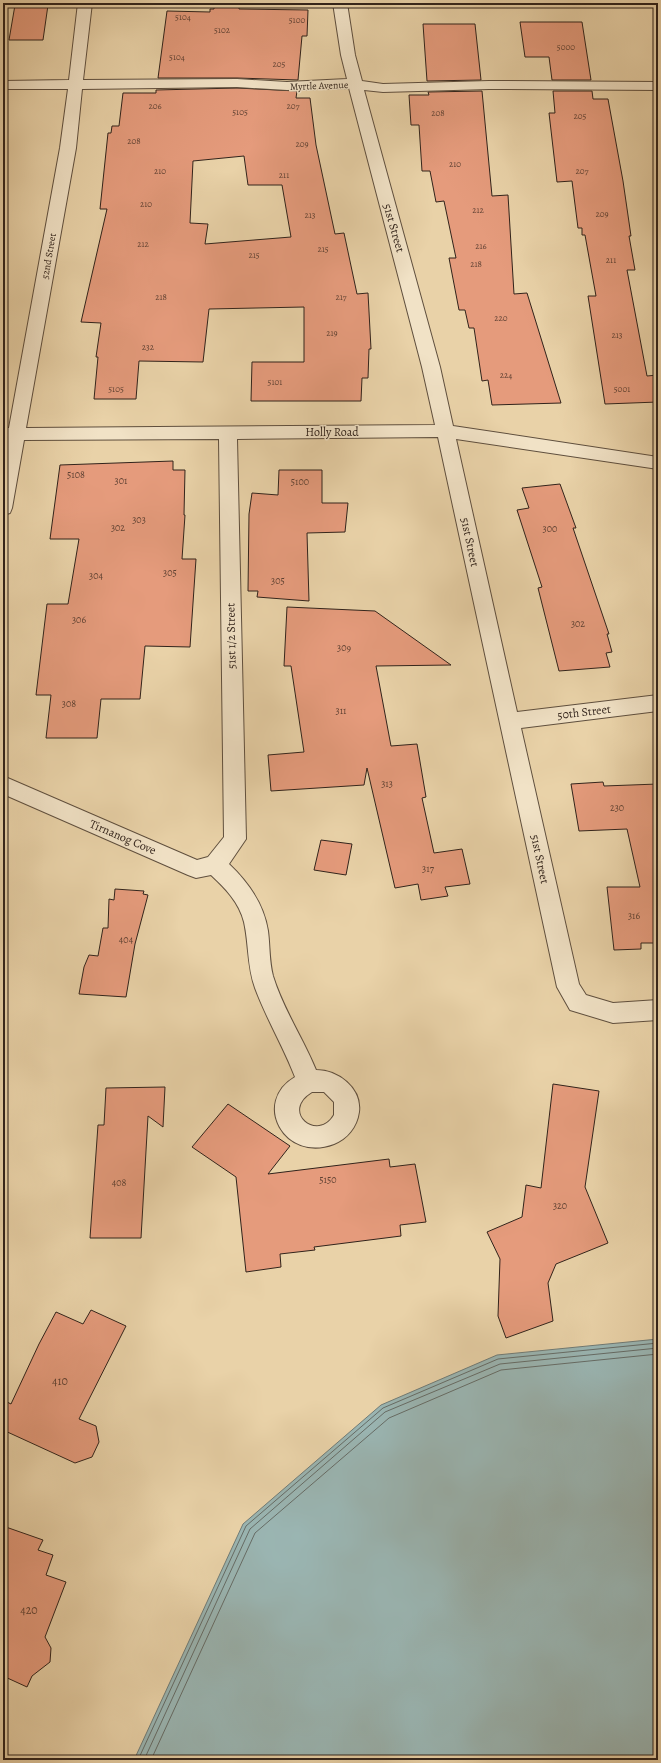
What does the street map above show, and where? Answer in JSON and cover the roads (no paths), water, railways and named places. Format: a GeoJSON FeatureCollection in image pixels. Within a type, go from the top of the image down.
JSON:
{"type":"FeatureCollection","features":[{"type":"Feature","properties":{"kind":"street","name":"52nd Street"},"geometry":{"type":"LineString","coordinates":[[3,508],[9,434],[68,148],[86,3]]}},
{"type":"Feature","properties":{"kind":"street","name":"51st Street"},"geometry":{"type":"LineString","coordinates":[[340,3],[348,55],[355,84],[431,367],[568,987],[578,1003],[613,1013],[658,1010]]}},
{"type":"Feature","properties":{"kind":"street","name":"Myrtle Avenue"},"geometry":{"type":"LineString","coordinates":[[3,85],[237,83],[287,86],[355,84],[383,88],[489,85],[658,86]]}},
{"type":"Feature","properties":{"kind":"street","name":"Holly Road"},"geometry":{"type":"LineString","coordinates":[[9,434],[445,431],[658,463]]}},
{"type":"Feature","properties":{"kind":"street","name":"51st 1/2 Street"},"geometry":{"type":"LineString","coordinates":[[215,865],[235,839],[228,432]]}},
{"type":"Feature","properties":{"kind":"street","name":"50th Street"},"geometry":{"type":"LineString","coordinates":[[509,721],[658,703]]}},
{"type":"Feature","properties":{"kind":"street","name":"Tirnanog Cove"},"geometry":{"type":"LineString","coordinates":[[3,785],[196,869],[215,865]]}},
{"type":"Feature","properties":{"kind":"street"},"geometry":{"type":"LineString","coordinates":[[215,865],[238,886],[254,916],[262,974],[278,1015],[300,1059],[309,1081]]}},
{"type":"Feature","properties":{"kind":"water"},"geometry":{"type":"Polygon","coordinates":[[[658,1339],[658,1760],[134,1760],[243,1524],[381,1405],[497,1355],[658,1339]]]}}]}
